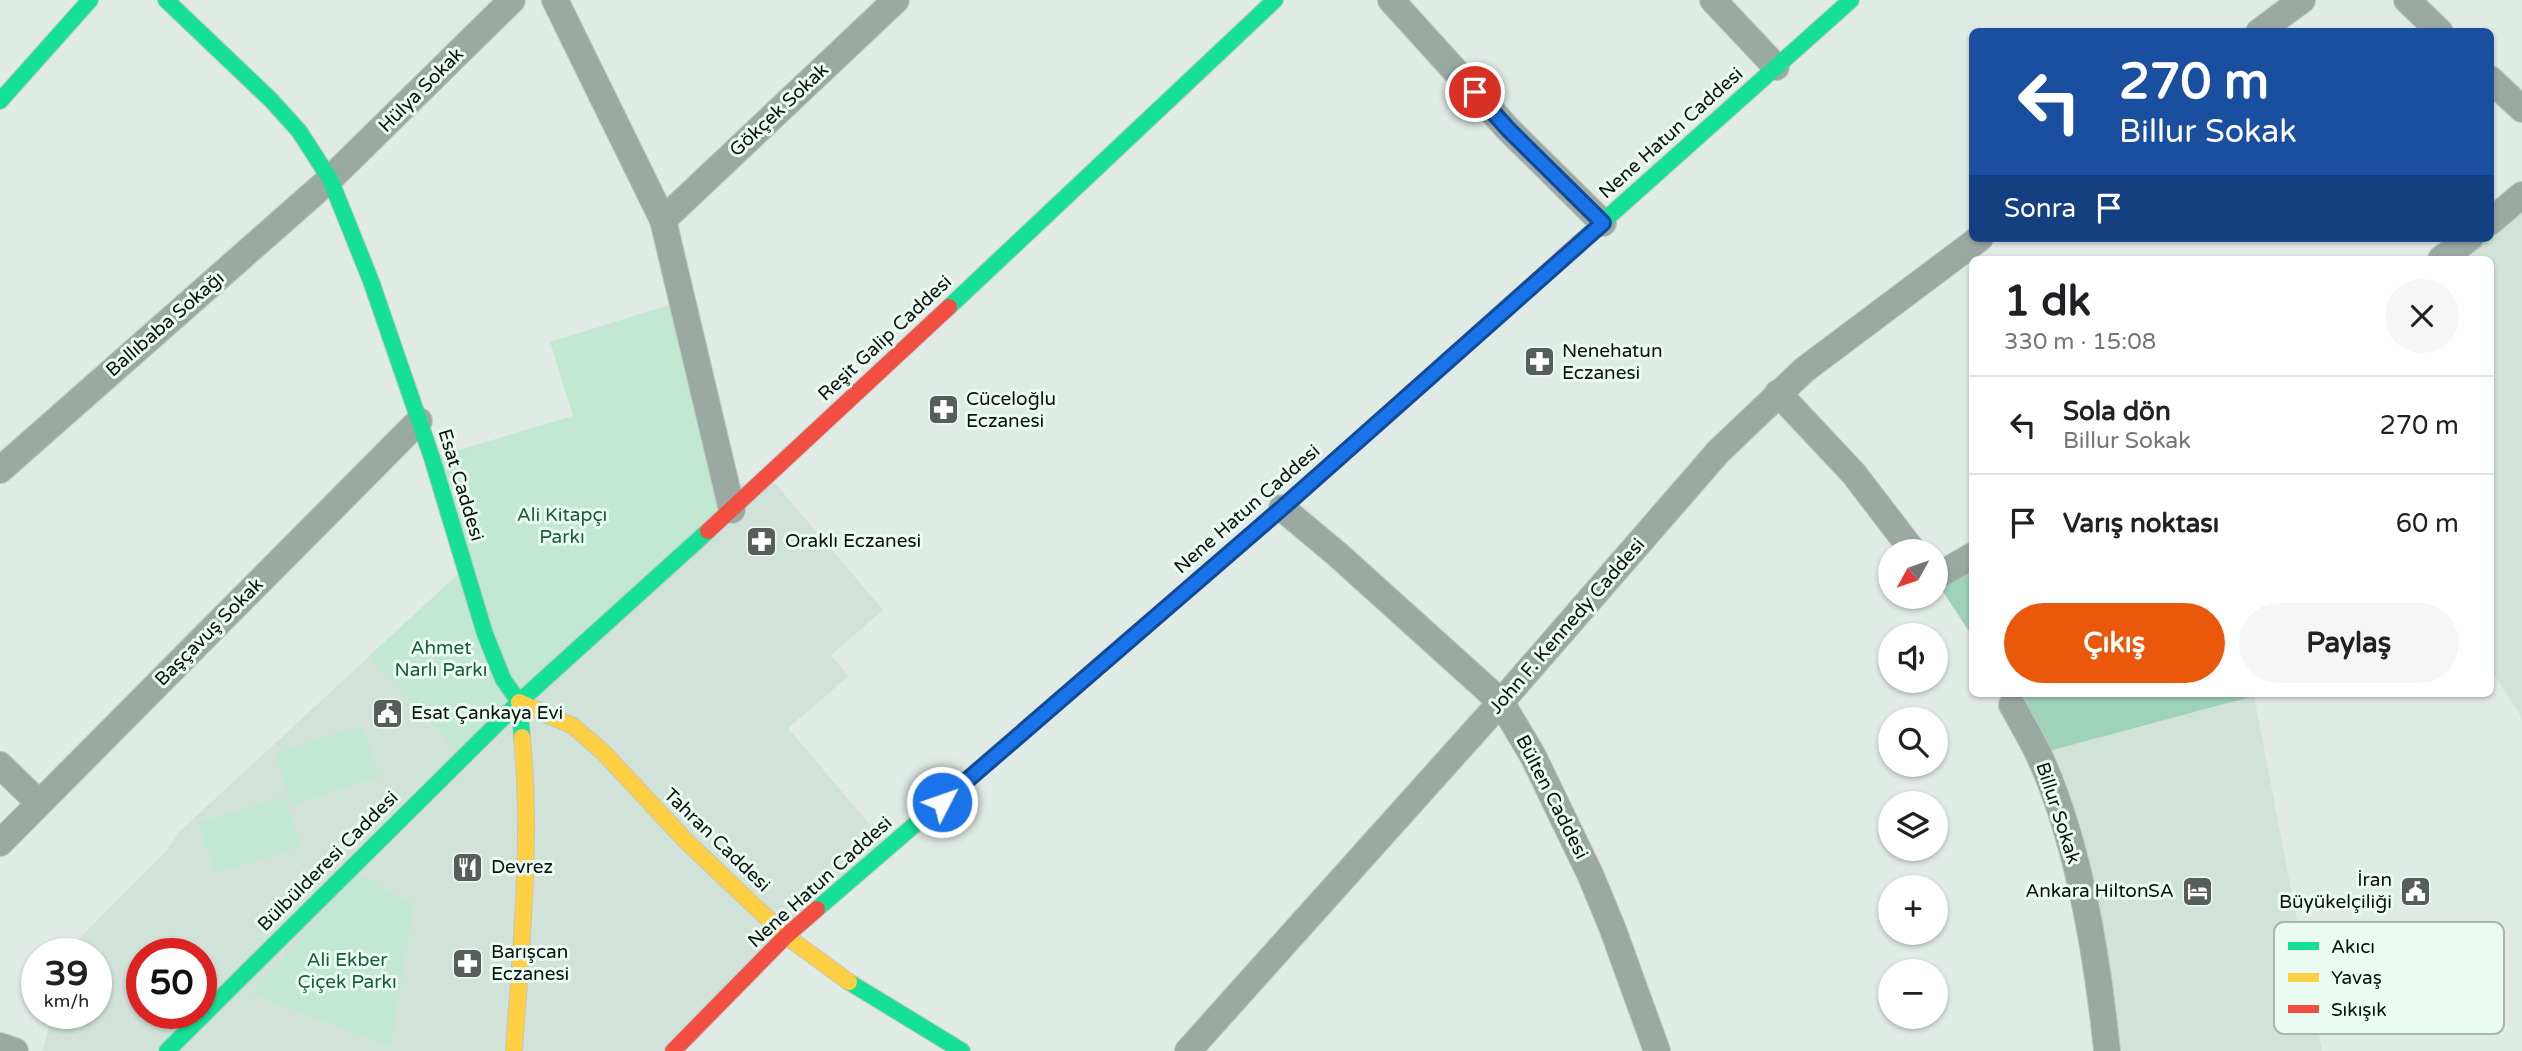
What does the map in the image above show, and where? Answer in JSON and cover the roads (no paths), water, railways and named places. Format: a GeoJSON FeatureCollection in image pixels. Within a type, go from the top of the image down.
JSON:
{"type":"FeatureCollection","features":[{"type":"Feature","properties":{"kind":"main road"},"geometry":{"type":"LineString","coordinates":[[0,101],[90,0]]}},
{"type":"Feature","properties":{"kind":"main road","name":"Esat Caddesi"},"geometry":{"type":"LineString","coordinates":[[166,0],[271,100],[299,131],[330,179],[372,281],[485,634],[503,679],[519,702],[525,767],[525,877],[513,1051]]}},
{"type":"Feature","properties":{"kind":"main road","name":"Reşit Galip Caddesi"},"geometry":{"type":"LineString","coordinates":[[519,702],[732,510],[1275,0]]}},
{"type":"Feature","properties":{"kind":"main road","name":"Nene Hatun Caddesi"},"geometry":{"type":"LineString","coordinates":[[673,1051],[786,936],[1282,508],[1851,0]]}},
{"type":"Feature","properties":{"kind":"main road","name":"Tahran Caddesi"},"geometry":{"type":"LineString","coordinates":[[519,702],[573,726],[603,752],[677,832],[786,936],[835,973],[962,1051]]}},
{"type":"Feature","properties":{"kind":"main road","name":"Bülbülderesi Caddesi"},"geometry":{"type":"LineString","coordinates":[[167,1051],[519,702]]}},
{"type":"Feature","properties":{"kind":"street","name":"Hülya Sokak"},"geometry":{"type":"LineString","coordinates":[[330,179],[512,0]]}},
{"type":"Feature","properties":{"kind":"street"},"geometry":{"type":"LineString","coordinates":[[555,0],[663,220],[732,510]]}},
{"type":"Feature","properties":{"kind":"street","name":"Gökçek Sokak"},"geometry":{"type":"LineString","coordinates":[[663,220],[896,0]]}},
{"type":"Feature","properties":{"kind":"street"},"geometry":{"type":"LineString","coordinates":[[1391,0],[1508,129],[1603,223]]}},
{"type":"Feature","properties":{"kind":"street"},"geometry":{"type":"LineString","coordinates":[[1713,0],[1776,67]]}},
{"type":"Feature","properties":{"kind":"street"},"geometry":{"type":"LineString","coordinates":[[2264,28],[2302,0]]}},
{"type":"Feature","properties":{"kind":"street"},"geometry":{"type":"LineString","coordinates":[[2407,0],[2436,28]]}},
{"type":"Feature","properties":{"kind":"street"},"geometry":{"type":"LineString","coordinates":[[2494,83],[2522,109]]}},
{"type":"Feature","properties":{"kind":"street","name":"Ballıbaba Sokağı"},"geometry":{"type":"LineString","coordinates":[[0,470],[330,179]]}},
{"type":"Feature","properties":{"kind":"street"},"geometry":{"type":"LineString","coordinates":[[2494,218],[2522,194]]}},
{"type":"Feature","properties":{"kind":"street","name":"John F. Kennedy Caddesi"},"geometry":{"type":"LineString","coordinates":[[1188,1051],[1502,702],[1718,452],[1778,393],[1835,345],[1975,242]]}},
{"type":"Feature","properties":{"kind":"street"},"geometry":{"type":"LineString","coordinates":[[2445,256],[2464,242]]}},
{"type":"Feature","properties":{"kind":"street"},"geometry":{"type":"LineString","coordinates":[[1778,393],[1853,474],[1904,539]]}},
{"type":"Feature","properties":{"kind":"street","name":"Başçavuş Sokak"},"geometry":{"type":"LineString","coordinates":[[0,843],[419,421]]}},
{"type":"Feature","properties":{"kind":"street","name":"Bülten Caddesi"},"geometry":{"type":"LineString","coordinates":[[1282,508],[1502,702],[1533,756],[1590,874],[1657,1051]]}},
{"type":"Feature","properties":{"kind":"street"},"geometry":{"type":"LineString","coordinates":[[1948,570],[1969,558]]}},
{"type":"Feature","properties":{"kind":"street","name":"Billur Sokak"},"geometry":{"type":"LineString","coordinates":[[2012,705],[2038,754],[2070,845],[2083,896],[2107,1051]]}},
{"type":"Feature","properties":{"kind":"street"},"geometry":{"type":"LineString","coordinates":[[0,765],[39,803]]}},
{"type":"Feature","properties":{"kind":"street"},"geometry":{"type":"LineString","coordinates":[[0,1046],[15,1051]]}},
{"type":"Feature","properties":{"kind":"place","name":"Nenehatun Eczanesi"},"geometry":{"type":"Point","coordinates":[1539,362]}},
{"type":"Feature","properties":{"kind":"place","name":"Cüceloğlu Eczanesi"},"geometry":{"type":"Point","coordinates":[943,410]}},
{"type":"Feature","properties":{"kind":"place","name":"Oraklı Eczanesi"},"geometry":{"type":"Point","coordinates":[762,541]}},
{"type":"Feature","properties":{"kind":"place","name":"Esat Çankaya Evi"},"geometry":{"type":"Point","coordinates":[388,713]}},
{"type":"Feature","properties":{"kind":"place","name":"Devrez"},"geometry":{"type":"Point","coordinates":[468,867]}},
{"type":"Feature","properties":{"kind":"place","name":"Ankara HiltonSA"},"geometry":{"type":"Point","coordinates":[2197,891]}},
{"type":"Feature","properties":{"kind":"place","name":"İran Büyükelçiliği"},"geometry":{"type":"Point","coordinates":[2415,891]}},
{"type":"Feature","properties":{"kind":"place","name":"Barışcan Eczanesi"},"geometry":{"type":"Point","coordinates":[468,963]}},
{"type":"Feature","properties":{"kind":"park label","name":"Ali Kitapçı Parkı"},"geometry":{"type":"Point","coordinates":[562,526]}},
{"type":"Feature","properties":{"kind":"park label","name":"Ahmet Narlı Parkı"},"geometry":{"type":"Point","coordinates":[441,659]}},
{"type":"Feature","properties":{"kind":"park label","name":"Ali Ekber Çiçek Parkı"},"geometry":{"type":"Point","coordinates":[347,971]}}]}
